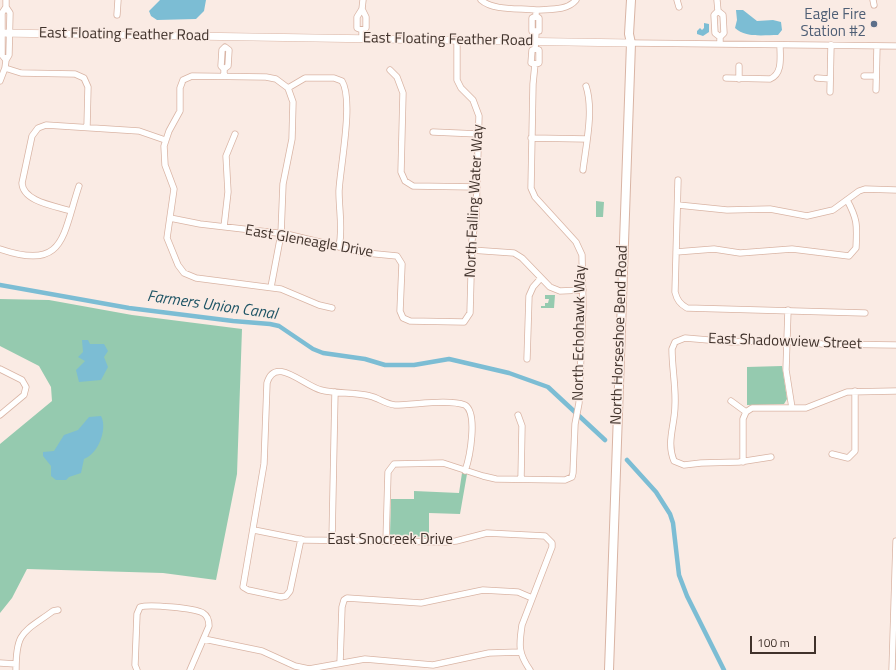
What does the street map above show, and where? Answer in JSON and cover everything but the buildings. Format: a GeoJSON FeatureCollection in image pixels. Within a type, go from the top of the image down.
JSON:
{"type":"FeatureCollection","features":[{"type":"Feature","properties":{"kind":"highway","name":"North Horseshoe Bend Road"},"geometry":{"type":"LineString","coordinates":[[609,670],[631,43],[629,34],[631,0]]}},
{"type":"Feature","properties":{"kind":"main road","name":"East Floating Feather Road"},"geometry":{"type":"LineString","coordinates":[[1,33],[456,40],[536,45],[631,43]]}},
{"type":"Feature","properties":{"kind":"street"},"geometry":{"type":"LineString","coordinates":[[0,81],[9,55],[10,13],[6,7],[6,0]]}},
{"type":"Feature","properties":{"kind":"street"},"geometry":{"type":"LineString","coordinates":[[117,15],[118,0]]}},
{"type":"Feature","properties":{"kind":"street"},"geometry":{"type":"LineString","coordinates":[[362,38],[362,30],[366,28],[366,17],[362,9],[363,0]]}},
{"type":"Feature","properties":{"kind":"street"},"geometry":{"type":"LineString","coordinates":[[481,0],[486,5],[495,8],[516,7],[536,13],[563,8],[571,5],[576,0]]}},
{"type":"Feature","properties":{"kind":"street"},"geometry":{"type":"LineString","coordinates":[[677,0],[679,7]]}},
{"type":"Feature","properties":{"kind":"street"},"geometry":{"type":"LineString","coordinates":[[718,0],[718,11],[714,15],[714,27],[715,33],[720,37]]}},
{"type":"Feature","properties":{"kind":"street"},"geometry":{"type":"LineString","coordinates":[[6,7],[2,13],[1,33],[2,55],[6,60]]}},
{"type":"Feature","properties":{"kind":"street"},"geometry":{"type":"LineString","coordinates":[[718,11],[723,15],[724,33],[720,37],[720,44]]}},
{"type":"Feature","properties":{"kind":"street","name":"North Echohawk Way"},"geometry":{"type":"LineString","coordinates":[[521,479],[565,480],[572,477],[574,470],[576,418],[578,411],[583,290],[582,255],[579,246],[532,193],[530,183],[535,64],[532,63],[532,50],[536,45],[536,32],[532,31],[532,18],[536,13]]}},
{"type":"Feature","properties":{"kind":"street"},"geometry":{"type":"LineString","coordinates":[[224,76],[224,69],[228,66],[229,61],[229,50],[225,47],[225,36]]}},
{"type":"Feature","properties":{"kind":"street","name":"North Falling Water Way"},"geometry":{"type":"LineString","coordinates":[[403,318],[410,321],[460,323],[467,320],[470,313],[471,250],[476,218],[478,134],[477,109],[457,80],[456,40]]}},
{"type":"Feature","properties":{"kind":"street","name":"East Floating Feather Road"},"geometry":{"type":"LineString","coordinates":[[631,43],[896,46]]}},
{"type":"Feature","properties":{"kind":"street"},"geometry":{"type":"LineString","coordinates":[[726,78],[770,79],[776,77],[779,72],[780,45]]}},
{"type":"Feature","properties":{"kind":"street"},"geometry":{"type":"LineString","coordinates":[[830,92],[831,45]]}},
{"type":"Feature","properties":{"kind":"street"},"geometry":{"type":"LineString","coordinates":[[876,90],[877,46]]}},
{"type":"Feature","properties":{"kind":"street"},"geometry":{"type":"LineString","coordinates":[[739,79],[740,66]]}},
{"type":"Feature","properties":{"kind":"street"},"geometry":{"type":"LineString","coordinates":[[5,68],[21,72],[75,74],[84,78],[88,87],[87,127]]}},
{"type":"Feature","properties":{"kind":"street"},"geometry":{"type":"LineString","coordinates":[[390,70],[397,77],[402,88],[401,172],[406,181],[413,186],[477,187]]}},
{"type":"Feature","properties":{"kind":"street"},"geometry":{"type":"LineString","coordinates":[[864,76],[876,76]]}},
{"type":"Feature","properties":{"kind":"street"},"geometry":{"type":"LineString","coordinates":[[271,287],[281,234],[283,184],[292,140],[293,102],[288,88],[281,81],[271,77],[186,77],[181,83],[180,88],[180,111],[165,140],[164,159],[174,189],[167,238],[178,265],[184,272],[196,278],[271,287],[291,292],[319,305],[332,308]]}},
{"type":"Feature","properties":{"kind":"street"},"geometry":{"type":"LineString","coordinates":[[288,88],[306,78],[334,78],[342,81],[346,91],[345,153],[340,188],[342,228],[339,247]]}},
{"type":"Feature","properties":{"kind":"street"},"geometry":{"type":"LineString","coordinates":[[817,78],[830,79]]}},
{"type":"Feature","properties":{"kind":"street"},"geometry":{"type":"LineString","coordinates":[[584,170],[589,97],[586,86]]}},
{"type":"Feature","properties":{"kind":"street"},"geometry":{"type":"LineString","coordinates":[[71,211],[31,198],[23,189],[22,183],[32,136],[38,128],[46,125],[144,132],[165,140]]}},
{"type":"Feature","properties":{"kind":"street"},"geometry":{"type":"LineString","coordinates":[[433,132],[478,134]]}},
{"type":"Feature","properties":{"kind":"street"},"geometry":{"type":"LineString","coordinates":[[224,227],[228,192],[226,156],[235,134]]}},
{"type":"Feature","properties":{"kind":"street"},"geometry":{"type":"LineString","coordinates":[[531,138],[587,139]]}},
{"type":"Feature","properties":{"kind":"street"},"geometry":{"type":"LineString","coordinates":[[678,180],[675,292],[679,303],[687,308],[865,313]]}},
{"type":"Feature","properties":{"kind":"street"},"geometry":{"type":"LineString","coordinates":[[0,249],[35,256],[47,255],[53,251],[62,239],[79,186]]}},
{"type":"Feature","properties":{"kind":"street"},"geometry":{"type":"LineString","coordinates":[[678,205],[727,210],[770,208],[807,216],[833,210],[859,191],[865,189],[896,190]]}},
{"type":"Feature","properties":{"kind":"street"},"geometry":{"type":"LineString","coordinates":[[676,252],[714,249],[740,253],[792,249],[846,256],[851,254],[856,248],[857,223],[856,216],[847,200]]}},
{"type":"Feature","properties":{"kind":"street","name":"East Gleneagle Drive"},"geometry":{"type":"LineString","coordinates":[[170,218],[224,227],[281,234],[366,253],[393,255],[399,258],[402,264],[400,311],[403,318]]}},
{"type":"Feature","properties":{"kind":"street"},"geometry":{"type":"LineString","coordinates":[[471,250],[514,253],[522,258],[554,289],[583,290]]}},
{"type":"Feature","properties":{"kind":"street"},"geometry":{"type":"LineString","coordinates":[[527,359],[529,296],[533,287],[541,278]]}},
{"type":"Feature","properties":{"kind":"street"},"geometry":{"type":"LineString","coordinates":[[788,310],[786,370],[792,408]]}},
{"type":"Feature","properties":{"kind":"street","name":"East Shadowview Street"},"geometry":{"type":"LineString","coordinates":[[743,462],[684,465],[674,461],[671,453],[670,439],[675,408],[672,349],[676,342],[685,338],[732,342],[787,341],[822,344],[896,345]]}},
{"type":"Feature","properties":{"kind":"street"},"geometry":{"type":"LineString","coordinates":[[0,370],[22,380],[26,387],[24,395],[0,415]]}},
{"type":"Feature","properties":{"kind":"street"},"geometry":{"type":"LineString","coordinates":[[301,539],[290,591],[286,596],[281,597],[248,590],[243,587],[254,530],[264,464],[266,384],[269,376],[274,372],[285,371],[309,386],[336,392],[371,396],[387,404],[461,403],[469,407],[471,412],[471,453],[465,470]]}},
{"type":"Feature","properties":{"kind":"street"},"geometry":{"type":"LineString","coordinates":[[832,454],[848,458],[855,451],[855,390]]}},
{"type":"Feature","properties":{"kind":"street"},"geometry":{"type":"LineString","coordinates":[[771,457],[743,462],[743,419],[746,412],[752,408],[806,408],[855,390],[896,391]]}},
{"type":"Feature","properties":{"kind":"street"},"geometry":{"type":"LineString","coordinates":[[332,540],[336,392]]}},
{"type":"Feature","properties":{"kind":"street"},"geometry":{"type":"LineString","coordinates":[[731,401],[746,412]]}},
{"type":"Feature","properties":{"kind":"street"},"geometry":{"type":"LineString","coordinates":[[386,541],[388,472],[392,466],[398,463],[443,464],[488,478],[521,479],[522,426],[518,415]]}},
{"type":"Feature","properties":{"kind":"street","name":"East Snocreek Drive"},"geometry":{"type":"LineString","coordinates":[[254,530],[301,539],[446,542],[487,533],[540,534],[549,539],[552,547],[532,598]]}},
{"type":"Feature","properties":{"kind":"street"},"geometry":{"type":"LineString","coordinates":[[892,670],[896,541]]}},
{"type":"Feature","properties":{"kind":"street"},"geometry":{"type":"LineString","coordinates":[[340,663],[342,607],[344,600],[350,597],[421,603],[483,590],[508,591],[532,598],[519,638],[520,652],[530,670]]}},
{"type":"Feature","properties":{"kind":"street"},"geometry":{"type":"LineString","coordinates":[[137,670],[135,665],[137,614],[140,607],[147,605],[202,612],[209,621],[209,626],[204,639],[190,670]]}},
{"type":"Feature","properties":{"kind":"street"},"geometry":{"type":"LineString","coordinates":[[0,663],[16,667],[18,641],[22,634],[58,610]]}},
{"type":"Feature","properties":{"kind":"street"},"geometry":{"type":"LineString","coordinates":[[204,639],[262,651],[295,666],[309,669],[340,663],[371,660],[433,665],[489,653],[520,652]]}},
{"type":"Feature","properties":{"kind":"green space"},"geometry":{"type":"Polygon","coordinates":[[[596,201],[604,202],[603,217],[596,217],[596,201]]]}},
{"type":"Feature","properties":{"kind":"green space"},"geometry":{"type":"Polygon","coordinates":[[[545,295],[555,295],[554,308],[541,308],[541,306],[545,306],[545,303],[548,303],[549,299],[545,299],[545,295]]]}},
{"type":"Feature","properties":{"kind":"green space"},"geometry":{"type":"Polygon","coordinates":[[[0,299],[49,300],[132,315],[242,329],[237,474],[216,580],[163,573],[27,569],[12,598],[0,613],[0,444],[52,401],[51,387],[39,366],[0,346],[0,299]]]}},
{"type":"Feature","properties":{"kind":"green space"},"geometry":{"type":"Polygon","coordinates":[[[782,366],[787,399],[784,404],[747,405],[747,367],[782,366]]]}},
{"type":"Feature","properties":{"kind":"green space"},"geometry":{"type":"Polygon","coordinates":[[[462,473],[467,474],[460,514],[429,513],[429,537],[390,535],[391,499],[414,499],[414,491],[459,493],[462,473]]]}},
{"type":"Feature","properties":{"kind":"water"},"geometry":{"type":"Polygon","coordinates":[[[160,0],[206,0],[204,11],[196,19],[157,20],[151,16],[149,11],[160,0]]]}},
{"type":"Feature","properties":{"kind":"water"},"geometry":{"type":"Polygon","coordinates":[[[736,10],[743,10],[757,21],[773,20],[781,22],[782,30],[778,35],[749,35],[739,31],[735,28],[737,20],[736,10]]]}},
{"type":"Feature","properties":{"kind":"water"},"geometry":{"type":"Polygon","coordinates":[[[704,23],[709,24],[709,32],[703,36],[697,34],[697,31],[700,28],[702,30],[704,28],[704,23]]]}},
{"type":"Feature","properties":{"kind":"water"},"geometry":{"type":"Polygon","coordinates":[[[82,340],[88,340],[90,344],[104,344],[108,351],[104,357],[108,367],[101,380],[79,382],[76,370],[85,361],[78,357],[83,352],[82,340]]]}},
{"type":"Feature","properties":{"kind":"water"},"geometry":{"type":"Polygon","coordinates":[[[101,416],[103,428],[100,440],[94,452],[84,459],[81,473],[69,477],[66,480],[56,480],[51,476],[51,466],[43,456],[43,452],[54,451],[64,435],[78,430],[89,417],[101,416]]]}},
{"type":"Feature","properties":{"kind":"waterway","name":"Farmers Union Canal"},"geometry":{"type":"LineString","coordinates":[[0,285],[129,308],[270,324],[279,326],[313,349],[323,353],[365,359],[385,365],[414,365],[449,359],[509,373],[548,387],[605,440]]}},
{"type":"Feature","properties":{"kind":"waterway","name":"Farmers Union Canal"},"geometry":{"type":"LineString","coordinates":[[627,460],[656,492],[670,514],[673,523],[679,575],[687,596],[724,670]]}},
{"type":"Feature","properties":{"kind":"place","name":"Eagle Fire Station #2"},"geometry":{"type":"Point","coordinates":[874,24]}}]}
